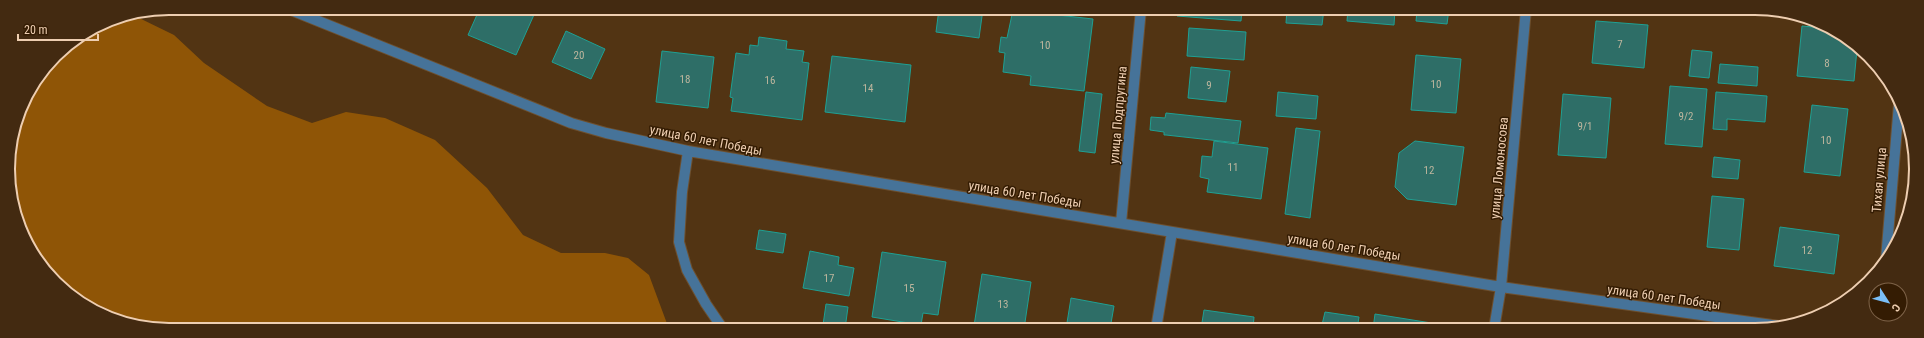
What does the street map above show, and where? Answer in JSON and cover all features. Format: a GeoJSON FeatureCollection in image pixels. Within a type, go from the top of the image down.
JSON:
{"type":"FeatureCollection","features":[{"type":"Feature","properties":{"kind":"street","name":"улица 60 лет Победы"},"geometry":{"type":"LineString","coordinates":[[303,15],[571,123],[606,133],[688,151],[1501,287],[1759,323]]}},
{"type":"Feature","properties":{"kind":"street","name":"улица Подпругина"},"geometry":{"type":"LineString","coordinates":[[1121,223],[1140,15]]}},
{"type":"Feature","properties":{"kind":"street","name":"улица Ломоносова"},"geometry":{"type":"LineString","coordinates":[[1495,323],[1501,287],[1525,15]]}},
{"type":"Feature","properties":{"kind":"street","name":"Тихая улица"},"geometry":{"type":"LineString","coordinates":[[1887,248],[1898,113]]}},
{"type":"Feature","properties":{"kind":"street"},"geometry":{"type":"LineString","coordinates":[[688,151],[682,192],[679,242],[687,270],[706,304],[719,323]]}},
{"type":"Feature","properties":{"kind":"street"},"geometry":{"type":"LineString","coordinates":[[1157,323],[1172,232]]}},
{"type":"Feature","properties":{"kind":"shaded area"},"geometry":{"type":"Polygon","coordinates":[[[139,18],[174,35],[204,63],[267,106],[312,123],[346,112],[385,118],[435,140],[487,188],[523,235],[561,253],[605,253],[628,258],[649,275],[667,323],[159,323],[129,318],[101,307],[83,297],[67,285],[53,271],[41,255],[23,219],[16,189],[15,159],[20,129],[31,101],[41,83],[53,67],[67,53],[83,41],[101,31],[119,23],[139,18]]]}},
{"type":"Feature","properties":{"kind":"building"},"geometry":{"type":"Polygon","coordinates":[[[477,15],[534,15],[516,55],[468,35],[477,15]]]}},
{"type":"Feature","properties":{"kind":"building"},"geometry":{"type":"Polygon","coordinates":[[[938,15],[982,15],[979,38],[936,32],[938,15]]]}},
{"type":"Feature","properties":{"kind":"building"},"geometry":{"type":"Polygon","coordinates":[[[1012,15],[1057,15],[1093,19],[1084,91],[1030,85],[1031,76],[1003,72],[1005,53],[999,52],[1001,37],[1007,38],[1012,15]]]}},
{"type":"Feature","properties":{"kind":"building"},"geometry":{"type":"Polygon","coordinates":[[[1177,15],[1242,15],[1241,21],[1177,15]]]}},
{"type":"Feature","properties":{"kind":"building"},"geometry":{"type":"Polygon","coordinates":[[[1287,15],[1323,15],[1322,25],[1286,23],[1287,15]]]}},
{"type":"Feature","properties":{"kind":"building"},"geometry":{"type":"Polygon","coordinates":[[[1348,15],[1395,15],[1394,25],[1347,21],[1348,15]]]}},
{"type":"Feature","properties":{"kind":"building"},"geometry":{"type":"Polygon","coordinates":[[[1417,15],[1448,15],[1447,24],[1416,21],[1417,15]]]}},
{"type":"Feature","properties":{"kind":"building"},"geometry":{"type":"Polygon","coordinates":[[[1596,21],[1648,25],[1644,68],[1592,63],[1596,21]]]}},
{"type":"Feature","properties":{"kind":"building"},"geometry":{"type":"Polygon","coordinates":[[[1802,26],[1814,27],[1823,31],[1841,41],[1857,53],[1854,81],[1797,76],[1802,26]]]}},
{"type":"Feature","properties":{"kind":"building"},"geometry":{"type":"Polygon","coordinates":[[[1189,28],[1246,32],[1244,60],[1187,56],[1189,28]]]}},
{"type":"Feature","properties":{"kind":"building"},"geometry":{"type":"Polygon","coordinates":[[[566,31],[605,49],[591,79],[552,62],[566,31]]]}},
{"type":"Feature","properties":{"kind":"building"},"geometry":{"type":"Polygon","coordinates":[[[759,37],[787,41],[786,49],[804,51],[802,62],[809,63],[802,120],[731,111],[733,98],[730,97],[736,53],[749,55],[750,45],[758,46],[759,37]]]}},
{"type":"Feature","properties":{"kind":"building"},"geometry":{"type":"Polygon","coordinates":[[[1692,50],[1712,52],[1709,78],[1689,76],[1692,50]]]}},
{"type":"Feature","properties":{"kind":"building"},"geometry":{"type":"Polygon","coordinates":[[[662,51],[714,57],[708,108],[656,102],[662,51]]]}},
{"type":"Feature","properties":{"kind":"building"},"geometry":{"type":"Polygon","coordinates":[[[1416,55],[1461,59],[1456,113],[1411,110],[1416,55]]]}},
{"type":"Feature","properties":{"kind":"building"},"geometry":{"type":"Polygon","coordinates":[[[832,56],[911,65],[905,122],[825,112],[832,56]]]}},
{"type":"Feature","properties":{"kind":"building"},"geometry":{"type":"Polygon","coordinates":[[[1720,64],[1758,67],[1757,86],[1718,83],[1720,64]]]}},
{"type":"Feature","properties":{"kind":"building"},"geometry":{"type":"Polygon","coordinates":[[[1191,67],[1230,71],[1226,102],[1188,98],[1191,67]]]}},
{"type":"Feature","properties":{"kind":"building"},"geometry":{"type":"Polygon","coordinates":[[[1670,86],[1707,89],[1702,147],[1665,144],[1670,86]]]}},
{"type":"Feature","properties":{"kind":"building"},"geometry":{"type":"Polygon","coordinates":[[[1086,92],[1102,94],[1095,153],[1079,151],[1086,92]]]}},
{"type":"Feature","properties":{"kind":"building"},"geometry":{"type":"Polygon","coordinates":[[[1278,92],[1318,96],[1316,119],[1276,116],[1278,92]]]}},
{"type":"Feature","properties":{"kind":"building"},"geometry":{"type":"Polygon","coordinates":[[[1716,92],[1767,96],[1765,122],[1727,119],[1727,130],[1713,129],[1716,92]]]}},
{"type":"Feature","properties":{"kind":"building"},"geometry":{"type":"Polygon","coordinates":[[[1563,94],[1611,98],[1606,158],[1558,155],[1563,94]]]}},
{"type":"Feature","properties":{"kind":"building"},"geometry":{"type":"Polygon","coordinates":[[[1812,105],[1848,109],[1840,176],[1804,172],[1812,105]]]}},
{"type":"Feature","properties":{"kind":"building"},"geometry":{"type":"Polygon","coordinates":[[[1166,113],[1241,121],[1238,143],[1164,135],[1164,132],[1150,130],[1151,117],[1165,118],[1166,113]]]}},
{"type":"Feature","properties":{"kind":"building"},"geometry":{"type":"Polygon","coordinates":[[[1296,128],[1320,131],[1310,218],[1285,214],[1296,128]]]}},
{"type":"Feature","properties":{"kind":"building"},"geometry":{"type":"Polygon","coordinates":[[[1214,141],[1268,148],[1261,199],[1207,192],[1209,179],[1200,177],[1202,156],[1212,157],[1214,141]]]}},
{"type":"Feature","properties":{"kind":"building"},"geometry":{"type":"Polygon","coordinates":[[[1415,141],[1464,147],[1456,205],[1407,199],[1395,187],[1399,153],[1415,141]]]}},
{"type":"Feature","properties":{"kind":"building"},"geometry":{"type":"Polygon","coordinates":[[[1714,157],[1740,160],[1738,179],[1712,177],[1714,157]]]}},
{"type":"Feature","properties":{"kind":"building"},"geometry":{"type":"Polygon","coordinates":[[[1712,196],[1744,199],[1739,250],[1707,247],[1712,196]]]}},
{"type":"Feature","properties":{"kind":"building"},"geometry":{"type":"Polygon","coordinates":[[[1780,227],[1839,235],[1834,274],[1774,266],[1780,227]]]}},
{"type":"Feature","properties":{"kind":"building"},"geometry":{"type":"Polygon","coordinates":[[[759,230],[786,234],[783,253],[756,249],[759,230]]]}},
{"type":"Feature","properties":{"kind":"building"},"geometry":{"type":"Polygon","coordinates":[[[810,251],[839,257],[838,265],[854,268],[849,296],[803,288],[810,251]]]}},
{"type":"Feature","properties":{"kind":"building"},"geometry":{"type":"Polygon","coordinates":[[[882,252],[946,262],[938,315],[923,313],[921,323],[909,323],[872,317],[882,252]]]}},
{"type":"Feature","properties":{"kind":"building"},"geometry":{"type":"Polygon","coordinates":[[[982,274],[1031,282],[1025,323],[974,323],[982,274]]]}},
{"type":"Feature","properties":{"kind":"building"},"geometry":{"type":"Polygon","coordinates":[[[1071,298],[1114,306],[1111,323],[1067,323],[1071,298]]]}},
{"type":"Feature","properties":{"kind":"building"},"geometry":{"type":"Polygon","coordinates":[[[826,304],[848,307],[846,323],[823,323],[826,304]]]}},
{"type":"Feature","properties":{"kind":"building"},"geometry":{"type":"Polygon","coordinates":[[[1204,310],[1254,317],[1254,323],[1202,323],[1204,310]]]}},
{"type":"Feature","properties":{"kind":"building"},"geometry":{"type":"Polygon","coordinates":[[[1325,312],[1359,317],[1358,323],[1322,323],[1325,312]]]}},
{"type":"Feature","properties":{"kind":"building"},"geometry":{"type":"Polygon","coordinates":[[[1375,314],[1431,323],[1374,323],[1375,314]]]}}]}
